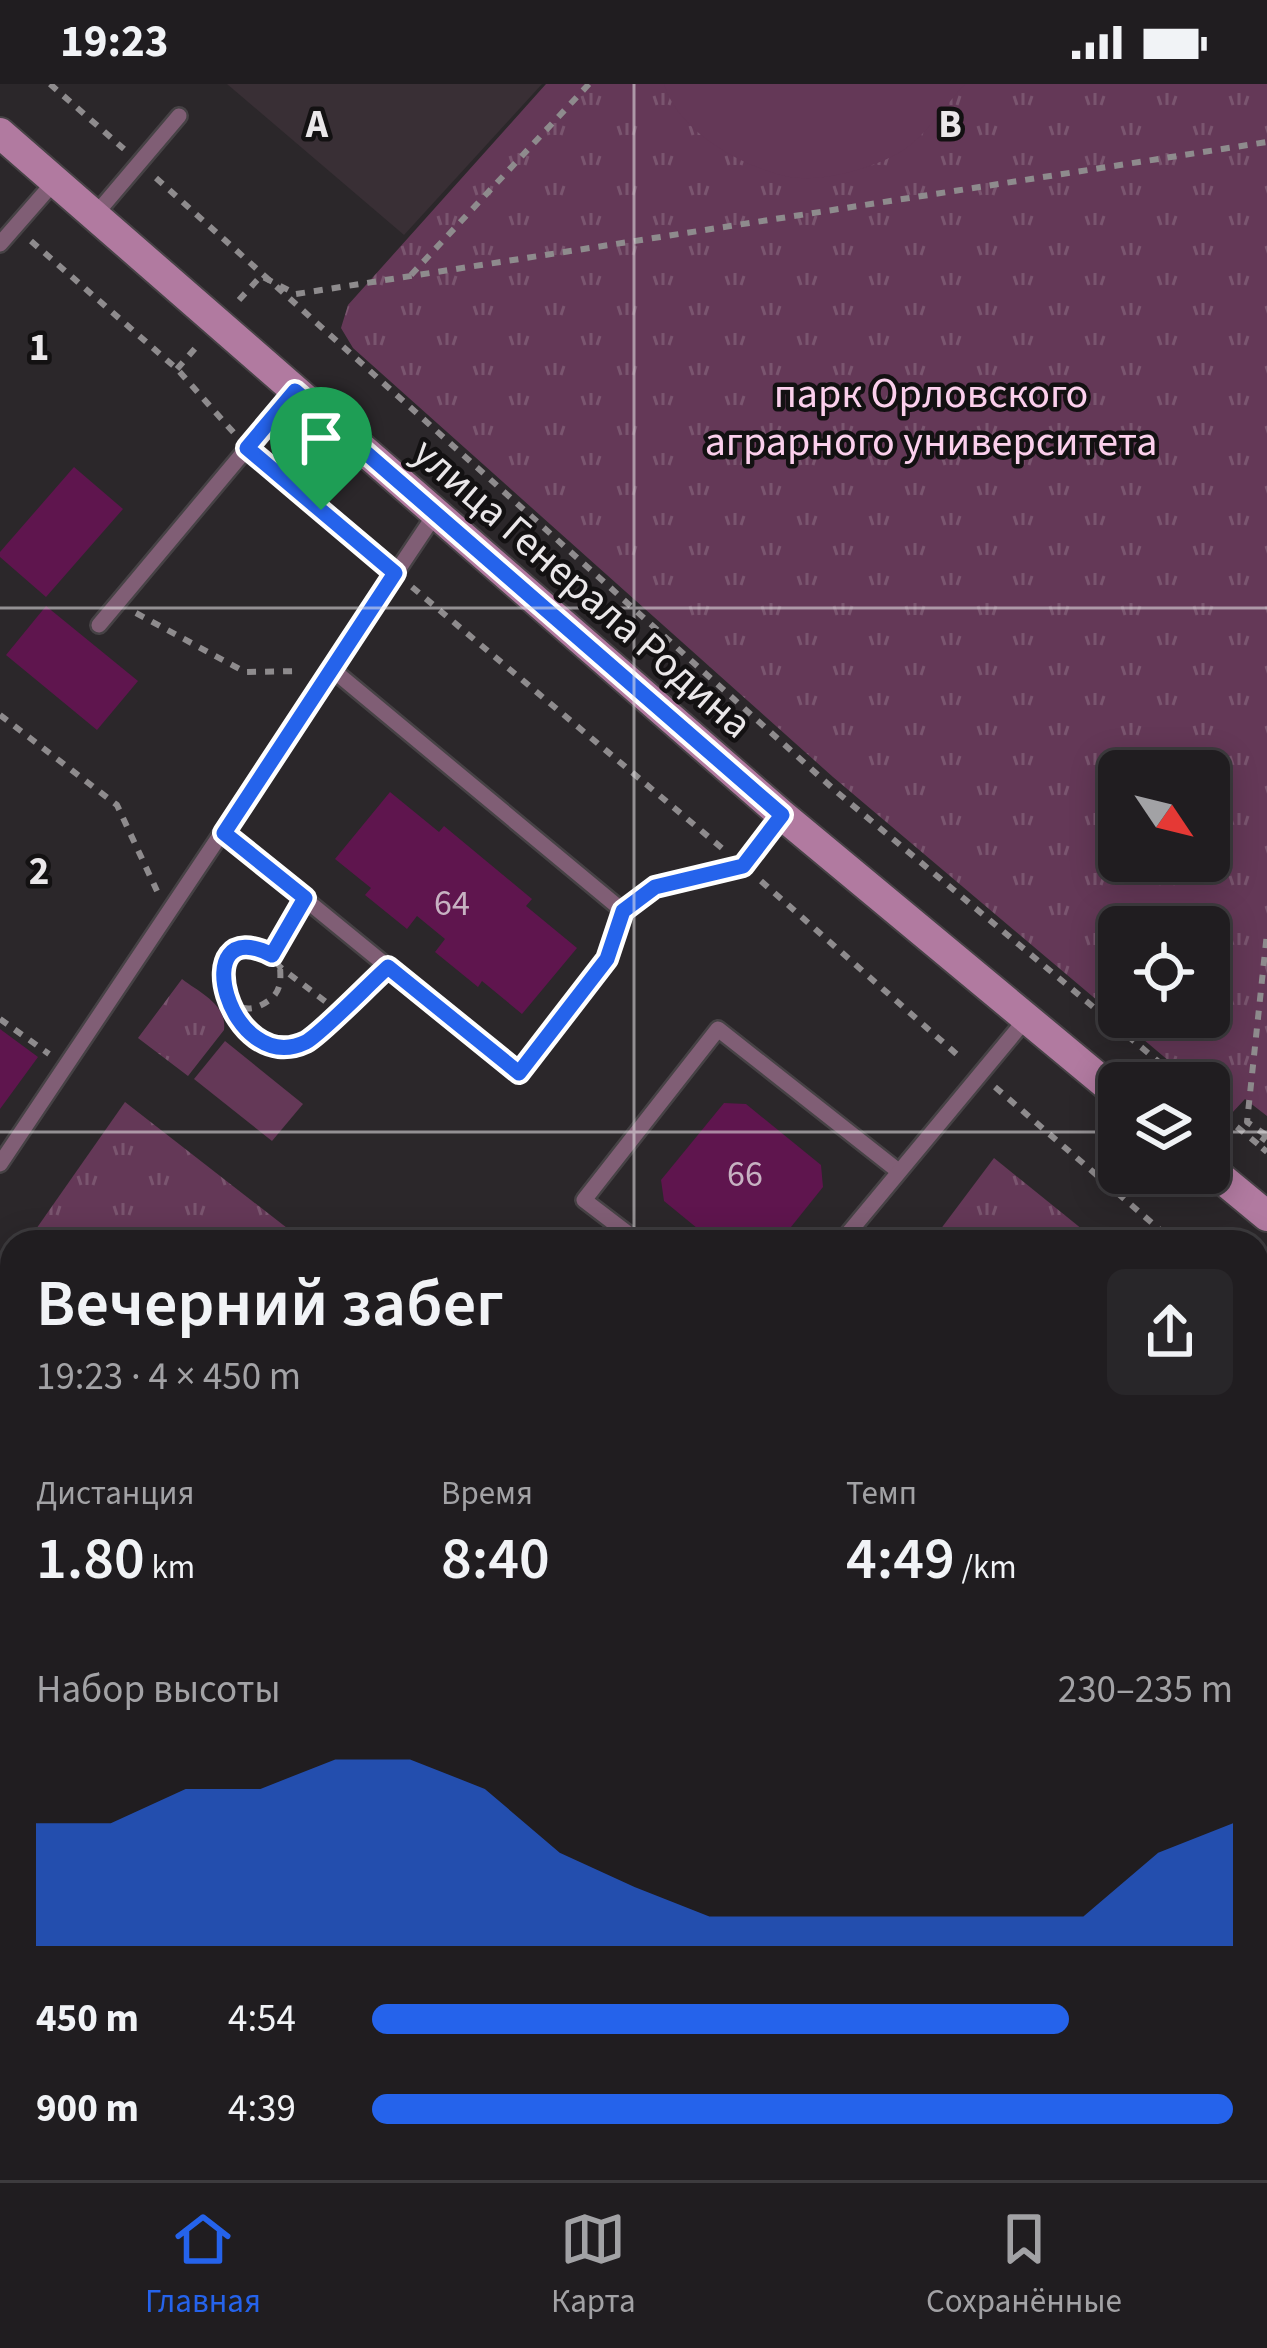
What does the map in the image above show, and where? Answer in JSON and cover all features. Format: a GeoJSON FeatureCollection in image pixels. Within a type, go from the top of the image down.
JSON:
{"type":"FeatureCollection","features":[{"type":"Feature","properties":{"kind":"main road","name":"улица Генерала Родина"},"geometry":{"type":"LineString","coordinates":[[3,140],[782,815],[1098,1078]]}},
{"type":"Feature","properties":{"kind":"main road"},"geometry":{"type":"LineString","coordinates":[[1230,1185],[1267,1216]]}},
{"type":"Feature","properties":{"kind":"lane"},"geometry":{"type":"LineString","coordinates":[[95,215],[179,116]]}},
{"type":"Feature","properties":{"kind":"lane"},"geometry":{"type":"LineString","coordinates":[[0,244],[55,181]]}},
{"type":"Feature","properties":{"kind":"lane"},"geometry":{"type":"LineString","coordinates":[[99,625],[295,391]]}},
{"type":"Feature","properties":{"kind":"lane"},"geometry":{"type":"LineString","coordinates":[[0,1164],[434,516]]}},
{"type":"Feature","properties":{"kind":"lane"},"geometry":{"type":"LineString","coordinates":[[333,670],[623,911]]}},
{"type":"Feature","properties":{"kind":"lane"},"geometry":{"type":"LineString","coordinates":[[224,833],[519,1073],[607,959],[623,911],[655,887],[743,866],[782,815]]}},
{"type":"Feature","properties":{"kind":"lane"},"geometry":{"type":"LineString","coordinates":[[850,1230],[1026,1019]]}},
{"type":"Feature","properties":{"kind":"lane"},"geometry":{"type":"LineString","coordinates":[[623,1230],[584,1200],[718,1029],[897,1170]]}},
{"type":"Feature","properties":{"kind":"path"},"geometry":{"type":"LineString","coordinates":[[50,84],[838,793],[1159,1062]]}},
{"type":"Feature","properties":{"kind":"path"},"geometry":{"type":"LineString","coordinates":[[410,276],[589,84]]}},
{"type":"Feature","properties":{"kind":"path"},"geometry":{"type":"LineString","coordinates":[[261,276],[296,294],[1267,142]]}},
{"type":"Feature","properties":{"kind":"path"},"geometry":{"type":"LineString","coordinates":[[15,227],[177,369],[247,448],[743,866],[1160,1230]]}},
{"type":"Feature","properties":{"kind":"path"},"geometry":{"type":"LineString","coordinates":[[116,604],[244,672],[333,670]]}},
{"type":"Feature","properties":{"kind":"path"},"geometry":{"type":"LineString","coordinates":[[0,715],[117,806],[168,916]]}},
{"type":"Feature","properties":{"kind":"path"},"geometry":{"type":"LineString","coordinates":[[272,955],[305,898]]}},
{"type":"Feature","properties":{"kind":"path"},"geometry":{"type":"LineString","coordinates":[[1258,1145],[1267,1135],[1247,1121],[1267,933]]}},
{"type":"Feature","properties":{"kind":"path"},"geometry":{"type":"LineString","coordinates":[[338,1011],[256,947],[240,949],[227,958],[220,973],[222,988],[242,1025],[259,1042],[285,1047],[308,1041],[388,967]]}},
{"type":"Feature","properties":{"kind":"path"},"geometry":{"type":"LineString","coordinates":[[232,1001],[246,1008],[262,1006],[275,997],[280,967]]}},
{"type":"Feature","properties":{"kind":"path"},"geometry":{"type":"LineString","coordinates":[[0,1018],[67,1066]]}},
{"type":"Feature","properties":{"kind":"path"},"geometry":{"type":"LineString","coordinates":[[1230,1122],[1267,1152]]}},
{"type":"Feature","properties":{"kind":"shaded area"},"geometry":{"type":"Polygon","coordinates":[[[227,84],[542,84],[404,235],[227,84]]]}},
{"type":"Feature","properties":{"kind":"green space","name":"парк Орловского аграрного университета"},"geometry":{"type":"Polygon","coordinates":[[[546,84],[1267,84],[1267,1116],[1245,1099],[1230,1113],[1230,1062],[1170,1062],[1142,1038],[1230,1038],[1230,906],[1098,906],[1098,1001],[833,777],[353,348],[341,328],[348,305],[546,84]]]}},
{"type":"Feature","properties":{"kind":"green space"},"geometry":{"type":"Polygon","coordinates":[[[664,84],[965,84],[902,151],[861,169],[799,178],[767,171],[712,144],[682,117],[664,84]]]}},
{"type":"Feature","properties":{"kind":"green space"},"geometry":{"type":"Polygon","coordinates":[[[182,979],[211,1000],[224,1021],[224,1030],[188,1076],[138,1038],[182,979]]]}},
{"type":"Feature","properties":{"kind":"green space"},"geometry":{"type":"Polygon","coordinates":[[[225,1041],[303,1104],[272,1141],[194,1079],[225,1041]]]}},
{"type":"Feature","properties":{"kind":"green space"},"geometry":{"type":"Polygon","coordinates":[[[125,1102],[290,1230],[35,1230],[125,1102]]]}},
{"type":"Feature","properties":{"kind":"green space"},"geometry":{"type":"Polygon","coordinates":[[[994,1158],[1083,1230],[940,1230],[994,1158]]]}},
{"type":"Feature","properties":{"kind":"building"},"geometry":{"type":"Polygon","coordinates":[[[74,467],[123,509],[46,597],[0,552],[74,467]]]}},
{"type":"Feature","properties":{"kind":"building"},"geometry":{"type":"Polygon","coordinates":[[[46,606],[138,681],[97,730],[6,655],[46,606]]]}},
{"type":"Feature","properties":{"kind":"building"},"geometry":{"type":"Polygon","coordinates":[[[390,792],[439,832],[444,826],[532,899],[526,906],[577,948],[522,1014],[482,981],[478,987],[435,952],[445,939],[417,916],[407,929],[365,895],[371,888],[335,859],[390,792]]]}},
{"type":"Feature","properties":{"kind":"building"},"geometry":{"type":"Polygon","coordinates":[[[0,1029],[38,1057],[0,1109],[0,1029]]]}},
{"type":"Feature","properties":{"kind":"building"},"geometry":{"type":"Polygon","coordinates":[[[724,1103],[746,1104],[821,1165],[823,1187],[789,1230],[699,1230],[664,1201],[661,1180],[724,1103]]]}},
{"type":"Feature","properties":{"kind":"route"},"geometry":{"type":"LineString","coordinates":[[295,391],[782,815],[743,866],[655,887],[623,911],[607,959],[519,1073],[388,967],[308,1041],[285,1047],[259,1042],[242,1025],[222,988],[220,973],[227,958],[240,949],[256,947],[272,955],[305,898],[224,833],[395,573],[321,510],[247,448],[295,391]]}}]}
